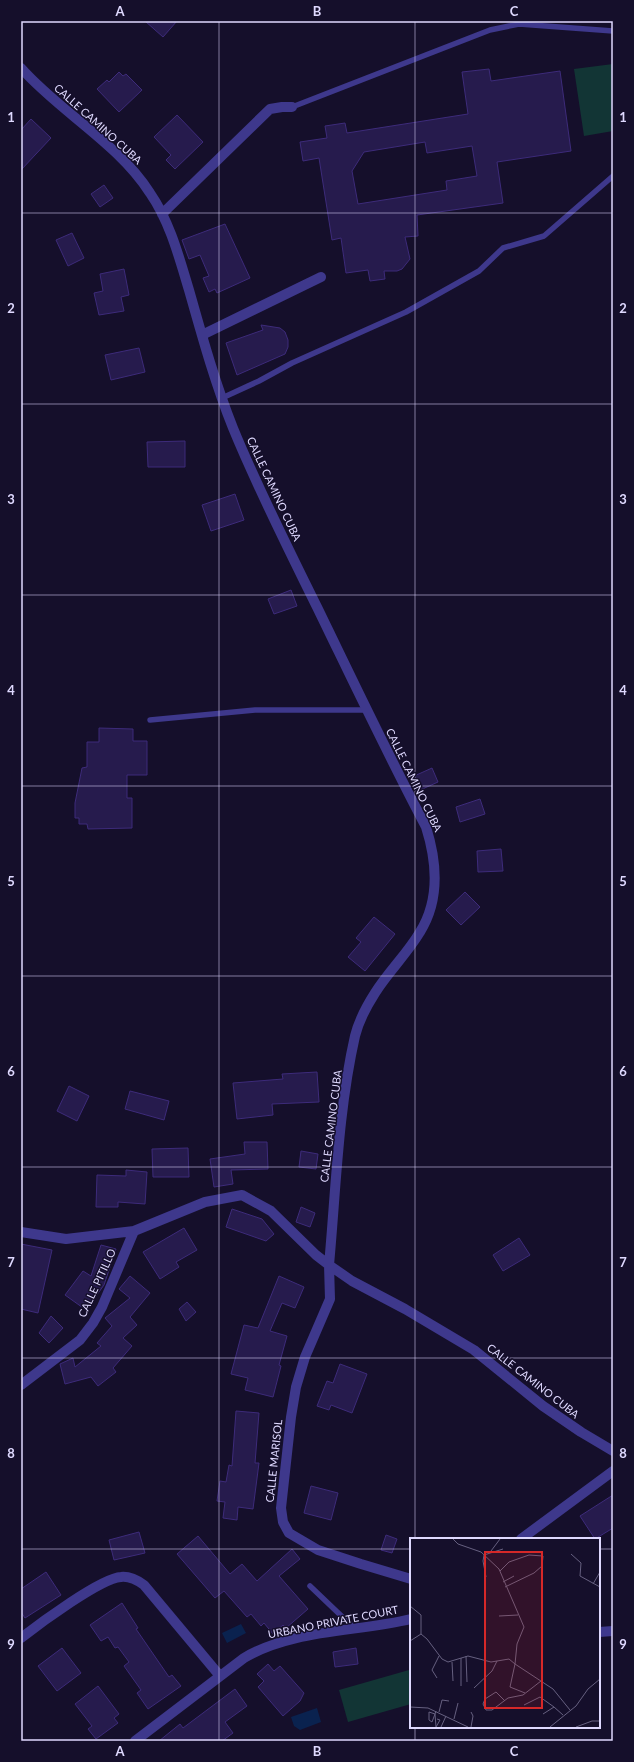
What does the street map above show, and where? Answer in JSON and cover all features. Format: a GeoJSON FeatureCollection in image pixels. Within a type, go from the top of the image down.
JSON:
{"type":"FeatureCollection","features":[{"type":"Feature","properties":{"kind":"street","name":"CALLE CAMINO CUBA"},"geometry":{"type":"LineString","coordinates":[[21,68],[36,84],[126,163],[151,194],[162,214],[174,242],[222,398],[260,491],[426,827],[433,848],[435,878],[433,905],[420,932],[382,981],[361,1014],[355,1036],[344,1100],[330,1265],[352,1282],[405,1309],[474,1350],[543,1406],[581,1432],[613,1451]]}},
{"type":"Feature","properties":{"kind":"street"},"geometry":{"type":"LineString","coordinates":[[162,214],[270,109],[292,107]]}},
{"type":"Feature","properties":{"kind":"street"},"geometry":{"type":"LineString","coordinates":[[202,335],[321,277]]}},
{"type":"Feature","properties":{"kind":"street"},"geometry":{"type":"LineString","coordinates":[[21,1232],[66,1240],[134,1231],[205,1202],[242,1195],[272,1210],[316,1255],[330,1265]]}},
{"type":"Feature","properties":{"kind":"street","name":"CALLE PITILLO"},"geometry":{"type":"LineString","coordinates":[[21,1386],[80,1340],[93,1323],[102,1307],[134,1231]]}},
{"type":"Feature","properties":{"kind":"street","name":"CALLE MARISOL"},"geometry":{"type":"LineString","coordinates":[[330,1265],[330,1299],[305,1357],[296,1386],[281,1508],[283,1522],[289,1533],[318,1550],[410,1579]]}},
{"type":"Feature","properties":{"kind":"street"},"geometry":{"type":"LineString","coordinates":[[522,1538],[613,1471]]}},
{"type":"Feature","properties":{"kind":"street"},"geometry":{"type":"LineString","coordinates":[[21,1638],[93,1589],[111,1579],[128,1577],[144,1585],[220,1676]]}},
{"type":"Feature","properties":{"kind":"street","name":"URBANO PRIVATE COURT"},"geometry":{"type":"LineString","coordinates":[[135,1741],[256,1650],[354,1628],[410,1619]]}},
{"type":"Feature","properties":{"kind":"street"},"geometry":{"type":"LineString","coordinates":[[600,1632],[613,1631]]}},
{"type":"Feature","properties":{"kind":"lane"},"geometry":{"type":"LineString","coordinates":[[292,107],[490,30],[519,24],[613,31]]}},
{"type":"Feature","properties":{"kind":"lane"},"geometry":{"type":"LineString","coordinates":[[222,398],[259,381],[292,363],[406,312],[479,271],[503,248],[544,236],[613,176]]}},
{"type":"Feature","properties":{"kind":"lane"},"geometry":{"type":"LineString","coordinates":[[150,720],[255,710],[367,710]]}},
{"type":"Feature","properties":{"kind":"lane"},"geometry":{"type":"LineString","coordinates":[[310,1586],[354,1628]]}},
{"type":"Feature","properties":{"kind":"green space"},"geometry":{"type":"Polygon","coordinates":[[[613,64],[613,131],[584,136],[574,69],[613,64]]]}},
{"type":"Feature","properties":{"kind":"green space"},"geometry":{"type":"Polygon","coordinates":[[[409,1670],[410,1674],[410,1704],[348,1722],[339,1690],[409,1670]]]}},
{"type":"Feature","properties":{"kind":"water"},"geometry":{"type":"Polygon","coordinates":[[[241,1624],[246,1633],[227,1643],[222,1633],[241,1624]]]}},
{"type":"Feature","properties":{"kind":"water"},"geometry":{"type":"Polygon","coordinates":[[[317,1708],[321,1722],[300,1730],[294,1726],[291,1717],[317,1708]]]}},
{"type":"Feature","properties":{"kind":"building"},"geometry":{"type":"Polygon","coordinates":[[[145,21],[177,21],[163,37],[145,21]]]}},
{"type":"Feature","properties":{"kind":"building"},"geometry":{"type":"Polygon","coordinates":[[[489,69],[491,81],[560,71],[571,151],[497,162],[503,203],[417,215],[418,236],[405,237],[410,259],[402,269],[397,271],[384,271],[385,279],[370,281],[368,270],[346,273],[341,238],[332,240],[319,158],[303,161],[300,142],[327,138],[325,126],[345,123],[347,133],[468,114],[462,72],[489,69]],[[425,142],[364,152],[352,171],[358,204],[447,190],[446,181],[477,176],[472,146],[427,153],[425,142]]]}},
{"type":"Feature","properties":{"kind":"building"},"geometry":{"type":"Polygon","coordinates":[[[119,72],[123,76],[126,74],[142,90],[119,112],[97,89],[107,80],[109,82],[119,72]]]}},
{"type":"Feature","properties":{"kind":"building"},"geometry":{"type":"Polygon","coordinates":[[[177,115],[203,142],[175,169],[166,160],[171,155],[154,137],[177,115]]]}},
{"type":"Feature","properties":{"kind":"building"},"geometry":{"type":"Polygon","coordinates":[[[31,119],[51,138],[21,170],[21,130],[31,119]]]}},
{"type":"Feature","properties":{"kind":"building"},"geometry":{"type":"Polygon","coordinates":[[[104,185],[113,198],[100,207],[91,194],[104,185]]]}},
{"type":"Feature","properties":{"kind":"building"},"geometry":{"type":"Polygon","coordinates":[[[225,224],[250,278],[217,293],[215,289],[209,292],[203,278],[209,276],[200,255],[189,259],[182,240],[225,224]]]}},
{"type":"Feature","properties":{"kind":"building"},"geometry":{"type":"Polygon","coordinates":[[[72,233],[84,258],[68,266],[56,240],[72,233]]]}},
{"type":"Feature","properties":{"kind":"building"},"geometry":{"type":"Polygon","coordinates":[[[124,269],[129,295],[121,297],[124,311],[99,315],[94,293],[103,291],[100,274],[124,269]]]}},
{"type":"Feature","properties":{"kind":"building"},"geometry":{"type":"Polygon","coordinates":[[[261,325],[280,328],[285,332],[288,340],[288,347],[285,354],[237,375],[226,343],[263,330],[261,325]]]}},
{"type":"Feature","properties":{"kind":"building"},"geometry":{"type":"Polygon","coordinates":[[[139,348],[145,372],[111,380],[105,355],[139,348]]]}},
{"type":"Feature","properties":{"kind":"building"},"geometry":{"type":"Polygon","coordinates":[[[185,441],[185,467],[148,467],[147,442],[185,441]]]}},
{"type":"Feature","properties":{"kind":"building"},"geometry":{"type":"Polygon","coordinates":[[[235,494],[244,520],[211,531],[202,505],[235,494]]]}},
{"type":"Feature","properties":{"kind":"building"},"geometry":{"type":"Polygon","coordinates":[[[291,590],[297,606],[274,614],[268,599],[291,590]]]}},
{"type":"Feature","properties":{"kind":"building"},"geometry":{"type":"Polygon","coordinates":[[[99,728],[133,729],[133,741],[147,741],[147,775],[127,775],[127,798],[132,798],[132,828],[88,829],[87,824],[79,824],[79,818],[75,818],[75,803],[82,768],[87,767],[87,742],[99,742],[99,728]]]}},
{"type":"Feature","properties":{"kind":"building"},"geometry":{"type":"Polygon","coordinates":[[[432,768],[438,782],[418,791],[412,777],[432,768]]]}},
{"type":"Feature","properties":{"kind":"building"},"geometry":{"type":"Polygon","coordinates":[[[480,799],[485,814],[460,822],[456,807],[480,799]]]}},
{"type":"Feature","properties":{"kind":"building"},"geometry":{"type":"Polygon","coordinates":[[[501,849],[503,871],[478,872],[477,851],[501,849]]]}},
{"type":"Feature","properties":{"kind":"building"},"geometry":{"type":"Polygon","coordinates":[[[465,892],[480,907],[461,925],[446,910],[465,892]]]}},
{"type":"Feature","properties":{"kind":"building"},"geometry":{"type":"Polygon","coordinates":[[[374,917],[395,934],[365,971],[348,957],[361,942],[356,938],[374,917]]]}},
{"type":"Feature","properties":{"kind":"building"},"geometry":{"type":"Polygon","coordinates":[[[317,1072],[319,1102],[272,1104],[273,1115],[237,1119],[233,1083],[283,1079],[282,1074],[317,1072]]]}},
{"type":"Feature","properties":{"kind":"building"},"geometry":{"type":"Polygon","coordinates":[[[69,1086],[89,1096],[77,1121],[57,1111],[69,1086]]]}},
{"type":"Feature","properties":{"kind":"building"},"geometry":{"type":"Polygon","coordinates":[[[130,1091],[169,1101],[164,1120],[125,1109],[130,1091]]]}},
{"type":"Feature","properties":{"kind":"building"},"geometry":{"type":"Polygon","coordinates":[[[244,1142],[267,1142],[268,1169],[231,1170],[233,1184],[214,1187],[210,1159],[245,1154],[244,1142]]]}},
{"type":"Feature","properties":{"kind":"building"},"geometry":{"type":"Polygon","coordinates":[[[188,1148],[189,1177],[153,1177],[152,1149],[188,1148]]]}},
{"type":"Feature","properties":{"kind":"building"},"geometry":{"type":"Polygon","coordinates":[[[301,1151],[318,1154],[316,1169],[299,1167],[301,1151]]]}},
{"type":"Feature","properties":{"kind":"building"},"geometry":{"type":"Polygon","coordinates":[[[126,1170],[147,1172],[145,1204],[118,1202],[118,1207],[96,1207],[97,1175],[126,1176],[126,1170]]]}},
{"type":"Feature","properties":{"kind":"building"},"geometry":{"type":"Polygon","coordinates":[[[301,1207],[315,1213],[310,1227],[296,1222],[301,1207]]]}},
{"type":"Feature","properties":{"kind":"building"},"geometry":{"type":"Polygon","coordinates":[[[232,1209],[262,1219],[274,1234],[266,1241],[226,1227],[232,1209]]]}},
{"type":"Feature","properties":{"kind":"building"},"geometry":{"type":"Polygon","coordinates":[[[184,1228],[197,1250],[176,1262],[179,1267],[160,1279],[143,1252],[184,1228]]]}},
{"type":"Feature","properties":{"kind":"building"},"geometry":{"type":"Polygon","coordinates":[[[519,1238],[530,1255],[503,1271],[493,1255],[519,1238]]]}},
{"type":"Feature","properties":{"kind":"building"},"geometry":{"type":"Polygon","coordinates":[[[21,1244],[52,1250],[38,1313],[21,1309],[21,1244]]]}},
{"type":"Feature","properties":{"kind":"building"},"geometry":{"type":"Polygon","coordinates":[[[101,1245],[116,1249],[104,1285],[86,1310],[65,1295],[83,1271],[91,1276],[101,1245]]]}},
{"type":"Feature","properties":{"kind":"building"},"geometry":{"type":"Polygon","coordinates":[[[130,1276],[150,1293],[130,1317],[137,1325],[123,1338],[132,1346],[113,1368],[116,1372],[98,1386],[91,1377],[65,1384],[60,1364],[73,1358],[75,1367],[101,1346],[97,1343],[112,1326],[105,1318],[130,1298],[119,1289],[130,1276]]]}},
{"type":"Feature","properties":{"kind":"building"},"geometry":{"type":"Polygon","coordinates":[[[279,1276],[304,1287],[295,1308],[282,1303],[270,1331],[287,1336],[279,1365],[281,1366],[273,1397],[245,1390],[248,1378],[231,1374],[244,1325],[258,1328],[279,1276]]]}},
{"type":"Feature","properties":{"kind":"building"},"geometry":{"type":"Polygon","coordinates":[[[187,1302],[196,1312],[186,1321],[179,1309],[187,1302]]]}},
{"type":"Feature","properties":{"kind":"building"},"geometry":{"type":"Polygon","coordinates":[[[51,1316],[63,1328],[49,1343],[39,1333],[51,1316]]]}},
{"type":"Feature","properties":{"kind":"building"},"geometry":{"type":"Polygon","coordinates":[[[340,1364],[367,1374],[352,1413],[331,1405],[329,1410],[317,1406],[327,1381],[333,1383],[340,1364]]]}},
{"type":"Feature","properties":{"kind":"building"},"geometry":{"type":"Polygon","coordinates":[[[236,1411],[259,1413],[255,1463],[259,1463],[253,1509],[238,1507],[237,1520],[223,1518],[225,1502],[217,1501],[220,1481],[226,1482],[229,1465],[232,1466],[236,1411]]]}},
{"type":"Feature","properties":{"kind":"building"},"geometry":{"type":"Polygon","coordinates":[[[311,1486],[338,1493],[331,1520],[304,1513],[311,1486]]]}},
{"type":"Feature","properties":{"kind":"building"},"geometry":{"type":"Polygon","coordinates":[[[613,1495],[613,1528],[594,1538],[580,1516],[613,1495]]]}},
{"type":"Feature","properties":{"kind":"building"},"geometry":{"type":"Polygon","coordinates":[[[139,1532],[145,1553],[114,1560],[109,1540],[139,1532]]]}},
{"type":"Feature","properties":{"kind":"building"},"geometry":{"type":"Polygon","coordinates":[[[386,1535],[397,1539],[392,1553],[381,1550],[386,1535]]]}},
{"type":"Feature","properties":{"kind":"building"},"geometry":{"type":"Polygon","coordinates":[[[198,1536],[230,1574],[242,1564],[257,1581],[292,1549],[300,1559],[279,1576],[308,1609],[286,1628],[283,1625],[273,1634],[264,1623],[261,1626],[251,1614],[247,1617],[224,1591],[215,1598],[177,1554],[198,1536]]]}},
{"type":"Feature","properties":{"kind":"building"},"geometry":{"type":"Polygon","coordinates":[[[46,1572],[61,1595],[25,1618],[21,1612],[21,1589],[46,1572]]]}},
{"type":"Feature","properties":{"kind":"building"},"geometry":{"type":"Polygon","coordinates":[[[122,1603],[138,1628],[136,1629],[169,1677],[172,1675],[181,1686],[148,1709],[137,1693],[141,1690],[124,1666],[129,1662],[118,1647],[115,1648],[108,1637],[101,1641],[90,1625],[122,1603]]]}},
{"type":"Feature","properties":{"kind":"building"},"geometry":{"type":"Polygon","coordinates":[[[62,1648],[81,1673],[57,1691],[38,1666],[62,1648]]]}},
{"type":"Feature","properties":{"kind":"building"},"geometry":{"type":"Polygon","coordinates":[[[356,1648],[358,1664],[335,1667],[333,1652],[356,1648]]]}},
{"type":"Feature","properties":{"kind":"building"},"geometry":{"type":"Polygon","coordinates":[[[268,1664],[274,1671],[280,1666],[304,1693],[300,1701],[283,1716],[258,1687],[264,1681],[257,1674],[268,1664]]]}},
{"type":"Feature","properties":{"kind":"building"},"geometry":{"type":"Polygon","coordinates":[[[98,1686],[119,1714],[114,1718],[118,1723],[96,1739],[88,1729],[92,1726],[75,1704],[98,1686]]]}},
{"type":"Feature","properties":{"kind":"building"},"geometry":{"type":"Polygon","coordinates":[[[235,1689],[247,1706],[225,1722],[233,1733],[222,1741],[159,1741],[180,1724],[183,1728],[235,1689]]]}}]}
